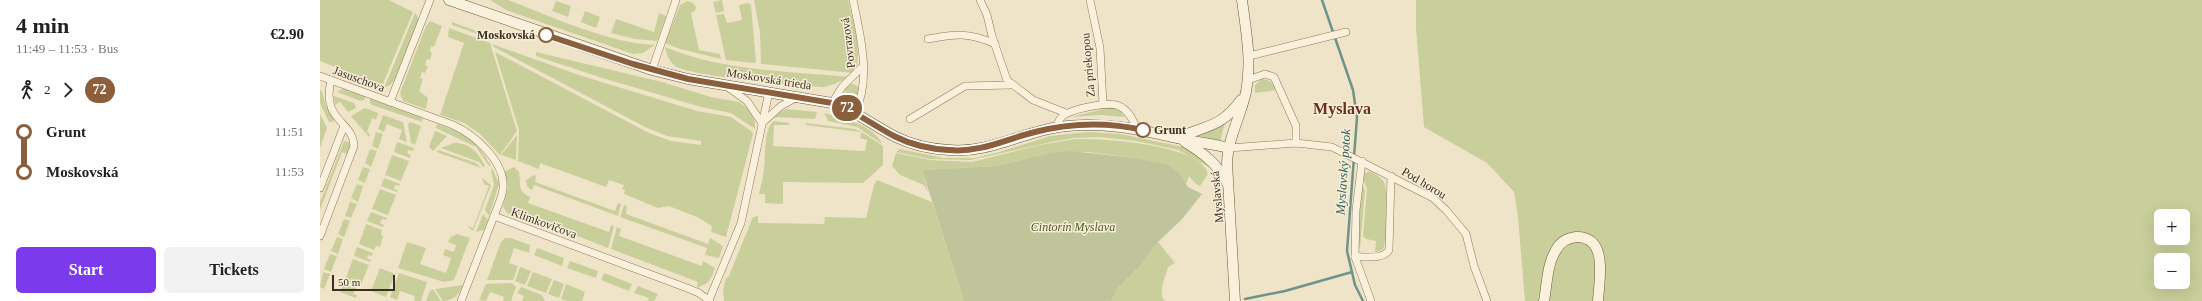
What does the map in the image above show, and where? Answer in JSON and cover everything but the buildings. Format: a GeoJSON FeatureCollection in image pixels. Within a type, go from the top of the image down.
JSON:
{"type":"FeatureCollection","features":[{"type":"Feature","properties":{"kind":"street"},"geometry":{"type":"LineString","coordinates":[[390,102],[430,0]]}},
{"type":"Feature","properties":{"kind":"street","name":"Moskovská trieda"},"geometry":{"type":"LineString","coordinates":[[449,0],[652,70],[726,86],[797,96],[832,103],[855,112],[896,137],[915,145],[950,151],[982,148],[1034,132],[1097,124],[1136,128],[1229,148]]}},
{"type":"Feature","properties":{"kind":"street"},"geometry":{"type":"LineString","coordinates":[[652,70],[676,0]]}},
{"type":"Feature","properties":{"kind":"street","name":"Povrazová"},"geometry":{"type":"LineString","coordinates":[[853,0],[859,27],[862,67],[862,96],[855,112]]}},
{"type":"Feature","properties":{"kind":"street"},"geometry":{"type":"LineString","coordinates":[[980,0],[987,15],[994,44],[1007,80],[1032,100],[1066,113]]}},
{"type":"Feature","properties":{"kind":"street","name":"Za priekopou"},"geometry":{"type":"LineString","coordinates":[[1090,0],[1100,48],[1103,104]]}},
{"type":"Feature","properties":{"kind":"street","name":"Myslavská"},"geometry":{"type":"LineString","coordinates":[[1235,301],[1230,192],[1227,168],[1229,148],[1248,80],[1249,56],[1242,0]]}},
{"type":"Feature","properties":{"kind":"street"},"geometry":{"type":"LineString","coordinates":[[1249,56],[1346,32]]}},
{"type":"Feature","properties":{"kind":"street"},"geometry":{"type":"LineString","coordinates":[[928,39],[954,35],[973,35],[994,44]]}},
{"type":"Feature","properties":{"kind":"street"},"geometry":{"type":"LineString","coordinates":[[832,103],[842,87],[862,67]]}},
{"type":"Feature","properties":{"kind":"street"},"geometry":{"type":"LineString","coordinates":[[1248,80],[1264,74],[1274,77],[1296,126],[1296,143]]}},
{"type":"Feature","properties":{"kind":"street","name":"Jasuschova"},"geometry":{"type":"LineString","coordinates":[[320,76],[390,102]]}},
{"type":"Feature","properties":{"kind":"street"},"geometry":{"type":"LineString","coordinates":[[320,236],[353,150],[352,139],[329,103],[328,92],[331,80]]}},
{"type":"Feature","properties":{"kind":"street"},"geometry":{"type":"LineString","coordinates":[[910,119],[965,86],[1012,85]]}},
{"type":"Feature","properties":{"kind":"street"},"geometry":{"type":"LineString","coordinates":[[726,86],[747,101],[762,124],[781,106],[797,96]]}},
{"type":"Feature","properties":{"kind":"street","name":"Klimkovičova"},"geometry":{"type":"LineString","coordinates":[[390,102],[462,129],[485,147],[495,163],[503,183],[502,194],[494,216],[692,290],[710,301],[741,223],[769,92]]}},
{"type":"Feature","properties":{"kind":"street","name":"Myslavská"},"geometry":{"type":"LineString","coordinates":[[1178,138],[1222,121],[1234,110],[1245,93]]}},
{"type":"Feature","properties":{"kind":"street"},"geometry":{"type":"LineString","coordinates":[[1057,128],[1059,119],[1066,113],[1103,104],[1117,105],[1125,109],[1136,128]]}},
{"type":"Feature","properties":{"kind":"street"},"geometry":{"type":"LineString","coordinates":[[320,188],[344,126]]}},
{"type":"Feature","properties":{"kind":"street","name":"Moskovská trieda"},"geometry":{"type":"LineString","coordinates":[[1178,138],[1212,161],[1220,171],[1230,192]]}},
{"type":"Feature","properties":{"kind":"street","name":"Pod horou"},"geometry":{"type":"LineString","coordinates":[[1229,148],[1296,143],[1332,147],[1347,153],[1391,176],[1441,204],[1466,234],[1474,266],[1487,301]]}},
{"type":"Feature","properties":{"kind":"street"},"geometry":{"type":"LineString","coordinates":[[1360,160],[1356,210],[1355,257],[1371,301]]}},
{"type":"Feature","properties":{"kind":"street"},"geometry":{"type":"LineString","coordinates":[[1355,257],[1380,256],[1387,253],[1389,250],[1391,176]]}},
{"type":"Feature","properties":{"kind":"street"},"geometry":{"type":"LineString","coordinates":[[462,301],[494,216]]}},
{"type":"Feature","properties":{"kind":"street"},"geometry":{"type":"LineString","coordinates":[[1544,301],[1549,269],[1556,250],[1567,240],[1578,237],[1591,241],[1598,249],[1600,266],[1598,301]]}},
{"type":"Feature","properties":{"kind":"green space"},"geometry":{"type":"Polygon","coordinates":[[[320,0],[389,0],[413,12],[382,86],[370,85],[369,88],[365,86],[365,79],[320,61],[320,0]]]}},
{"type":"Feature","properties":{"kind":"green space"},"geometry":{"type":"Polygon","coordinates":[[[490,0],[508,0],[580,28],[618,40],[655,45],[643,53],[633,54],[506,10],[490,0]]]}},
{"type":"Feature","properties":{"kind":"green space"},"geometry":{"type":"Polygon","coordinates":[[[722,0],[724,11],[716,13],[713,2],[722,0]]]}},
{"type":"Feature","properties":{"kind":"green space"},"geometry":{"type":"Polygon","coordinates":[[[754,0],[848,0],[855,27],[858,48],[858,58],[853,73],[761,64],[760,33],[754,0]]]}},
{"type":"Feature","properties":{"kind":"green space"},"geometry":{"type":"Polygon","coordinates":[[[1416,0],[2202,0],[2202,301],[1525,301],[1518,217],[1514,192],[1487,163],[1424,127],[1416,28],[1416,0]]]}},
{"type":"Feature","properties":{"kind":"green space"},"geometry":{"type":"Polygon","coordinates":[[[556,1],[571,6],[568,17],[552,11],[556,1]]]}},
{"type":"Feature","properties":{"kind":"green space"},"geometry":{"type":"Polygon","coordinates":[[[687,1],[693,3],[696,7],[695,11],[691,13],[699,50],[720,54],[721,59],[680,49],[665,43],[680,5],[687,1]]]}},
{"type":"Feature","properties":{"kind":"green space"},"geometry":{"type":"Polygon","coordinates":[[[748,3],[751,5],[756,62],[726,60],[716,15],[724,14],[727,23],[742,20],[739,5],[748,3]]]}},
{"type":"Feature","properties":{"kind":"green space"},"geometry":{"type":"Polygon","coordinates":[[[585,11],[600,17],[596,28],[581,22],[585,11]]]}},
{"type":"Feature","properties":{"kind":"green space"},"geometry":{"type":"Polygon","coordinates":[[[415,13],[418,17],[418,21],[396,78],[390,85],[384,88],[415,13]]]}},
{"type":"Feature","properties":{"kind":"green space"},"geometry":{"type":"Polygon","coordinates":[[[659,13],[666,16],[657,41],[635,39],[611,33],[616,19],[654,32],[659,13]]]}},
{"type":"Feature","properties":{"kind":"green space"},"geometry":{"type":"Polygon","coordinates":[[[430,21],[442,26],[434,47],[431,46],[430,52],[432,53],[430,60],[427,59],[425,65],[428,66],[425,73],[422,72],[420,78],[423,79],[419,91],[428,98],[426,109],[403,101],[400,93],[426,26],[430,21]]]}},
{"type":"Feature","properties":{"kind":"green space"},"geometry":{"type":"Polygon","coordinates":[[[452,22],[493,37],[489,38],[452,25],[452,22]]]}},
{"type":"Feature","properties":{"kind":"green space"},"geometry":{"type":"Polygon","coordinates":[[[449,28],[490,43],[517,131],[500,155],[479,133],[464,123],[440,115],[464,43],[448,37],[449,28]]]}},
{"type":"Feature","properties":{"kind":"green space"},"geometry":{"type":"Polygon","coordinates":[[[492,44],[582,76],[697,111],[731,117],[751,131],[753,134],[726,237],[711,232],[712,226],[697,217],[669,206],[658,208],[624,194],[625,190],[622,189],[624,185],[609,180],[606,187],[540,163],[539,169],[518,161],[519,130],[495,52],[649,133],[671,141],[701,145],[701,141],[667,136],[647,128],[494,47],[492,44]]]}},
{"type":"Feature","properties":{"kind":"green space"},"geometry":{"type":"Polygon","coordinates":[[[665,47],[709,61],[756,69],[849,77],[824,87],[771,83],[701,74],[675,66],[668,57],[665,47]]]}},
{"type":"Feature","properties":{"kind":"green space"},"geometry":{"type":"Polygon","coordinates":[[[536,52],[662,82],[711,97],[739,102],[750,110],[755,122],[755,129],[731,113],[701,107],[599,77],[536,56],[536,52]]]}},
{"type":"Feature","properties":{"kind":"green space"},"geometry":{"type":"Polygon","coordinates":[[[1262,79],[1270,81],[1277,90],[1255,93],[1255,85],[1262,79]]]}},
{"type":"Feature","properties":{"kind":"green space"},"geometry":{"type":"Polygon","coordinates":[[[852,84],[857,86],[859,91],[857,96],[852,98],[847,96],[845,91],[847,86],[852,84]]]}},
{"type":"Feature","properties":{"kind":"green space"},"geometry":{"type":"Polygon","coordinates":[[[344,88],[366,96],[365,99],[361,101],[337,92],[344,88]]]}},
{"type":"Feature","properties":{"kind":"green space"},"geometry":{"type":"Polygon","coordinates":[[[320,90],[322,91],[326,106],[335,119],[332,122],[329,122],[320,103],[320,90]]]}},
{"type":"Feature","properties":{"kind":"green space"},"geometry":{"type":"Polygon","coordinates":[[[334,96],[354,103],[356,108],[348,112],[340,102],[335,105],[334,96]]]}},
{"type":"Feature","properties":{"kind":"green space"},"geometry":{"type":"Polygon","coordinates":[[[370,98],[423,118],[422,122],[372,105],[370,103],[370,98]]]}},
{"type":"Feature","properties":{"kind":"green space"},"geometry":{"type":"Polygon","coordinates":[[[1111,107],[1120,111],[1125,117],[1100,115],[1071,117],[1111,107]]]}},
{"type":"Feature","properties":{"kind":"green space"},"geometry":{"type":"Polygon","coordinates":[[[365,108],[378,113],[376,120],[372,118],[367,132],[370,134],[369,137],[351,116],[365,108]]]}},
{"type":"Feature","properties":{"kind":"green space"},"geometry":{"type":"Polygon","coordinates":[[[786,109],[817,112],[815,119],[772,117],[786,109]]]}},
{"type":"Feature","properties":{"kind":"green space"},"geometry":{"type":"Polygon","coordinates":[[[824,113],[848,119],[865,127],[878,138],[882,144],[857,127],[828,121],[824,113]]]}},
{"type":"Feature","properties":{"kind":"green space"},"geometry":{"type":"Polygon","coordinates":[[[320,114],[327,128],[320,148],[320,114]]]}},
{"type":"Feature","properties":{"kind":"green space"},"geometry":{"type":"Polygon","coordinates":[[[383,115],[403,122],[407,142],[399,139],[402,130],[387,124],[384,132],[378,129],[383,115]]]}},
{"type":"Feature","properties":{"kind":"green space"},"geometry":{"type":"Polygon","coordinates":[[[774,121],[789,123],[789,125],[774,125],[773,146],[865,151],[867,140],[860,138],[861,132],[883,146],[883,165],[863,183],[783,182],[783,204],[765,203],[765,194],[759,194],[764,169],[768,130],[774,121]]]}},
{"type":"Feature","properties":{"kind":"green space"},"geometry":{"type":"Polygon","coordinates":[[[410,122],[421,126],[415,145],[411,143],[408,125],[410,122]]]}},
{"type":"Feature","properties":{"kind":"green space"},"geometry":{"type":"Polygon","coordinates":[[[806,123],[855,129],[861,132],[806,125],[806,123]]]}},
{"type":"Feature","properties":{"kind":"green space"},"geometry":{"type":"Polygon","coordinates":[[[1225,123],[1220,142],[1194,134],[1213,130],[1225,123]]]}},
{"type":"Feature","properties":{"kind":"green space"},"geometry":{"type":"Polygon","coordinates":[[[437,124],[462,134],[469,139],[486,157],[491,166],[489,166],[476,147],[436,128],[437,124]]]}},
{"type":"Feature","properties":{"kind":"green space"},"geometry":{"type":"Polygon","coordinates":[[[435,131],[447,136],[433,151],[429,147],[435,131]]]}},
{"type":"Feature","properties":{"kind":"green space"},"geometry":{"type":"Polygon","coordinates":[[[376,132],[383,134],[378,149],[372,146],[376,132]]]}},
{"type":"Feature","properties":{"kind":"green space"},"geometry":{"type":"Polygon","coordinates":[[[1088,132],[1120,134],[1184,147],[1191,150],[1214,170],[1178,150],[1136,141],[1099,137],[1074,138],[1051,142],[971,160],[930,159],[896,152],[900,149],[943,158],[974,158],[996,153],[1050,136],[1088,132]]]}},
{"type":"Feature","properties":{"kind":"green space"},"geometry":{"type":"Polygon","coordinates":[[[517,135],[516,160],[501,155],[517,135]]]}},
{"type":"Feature","properties":{"kind":"green space"},"geometry":{"type":"Polygon","coordinates":[[[1075,139],[1126,142],[1170,149],[1188,156],[1202,164],[1208,174],[1200,186],[1196,184],[1189,176],[1186,184],[1180,174],[1134,158],[1087,152],[1050,153],[997,166],[922,170],[928,192],[924,185],[900,175],[892,166],[896,153],[930,160],[972,162],[1040,145],[1075,139]]]}},
{"type":"Feature","properties":{"kind":"green space"},"geometry":{"type":"Polygon","coordinates":[[[344,141],[349,142],[350,148],[347,154],[342,152],[320,210],[320,202],[344,141]]]}},
{"type":"Feature","properties":{"kind":"green space"},"geometry":{"type":"Polygon","coordinates":[[[397,142],[414,148],[413,151],[408,150],[407,153],[411,155],[410,158],[394,152],[397,142]]]}},
{"type":"Feature","properties":{"kind":"green space"},"geometry":{"type":"Polygon","coordinates":[[[454,143],[460,143],[473,149],[485,166],[483,167],[479,162],[441,148],[454,143]]]}},
{"type":"Feature","properties":{"kind":"green space"},"geometry":{"type":"Polygon","coordinates":[[[370,149],[377,151],[371,167],[365,163],[370,149]]]}},
{"type":"Feature","properties":{"kind":"green space"},"geometry":{"type":"Polygon","coordinates":[[[438,150],[476,163],[481,168],[437,152],[438,150]]]}},
{"type":"Feature","properties":{"kind":"green space","name":"Cintorín Myslava"},"geometry":{"type":"Polygon","coordinates":[[[1071,151],[1134,158],[1168,165],[1180,174],[1188,187],[1202,194],[1182,219],[1158,242],[1141,265],[1118,288],[1111,301],[964,301],[922,170],[997,166],[1050,153],[1071,151]]]}},
{"type":"Feature","properties":{"kind":"green space"},"geometry":{"type":"Polygon","coordinates":[[[392,155],[409,161],[401,181],[385,175],[392,155]]]}},
{"type":"Feature","properties":{"kind":"green space"},"geometry":{"type":"Polygon","coordinates":[[[363,167],[370,169],[365,183],[358,180],[363,167]]]}},
{"type":"Feature","properties":{"kind":"green space"},"geometry":{"type":"Polygon","coordinates":[[[514,167],[519,172],[521,190],[530,197],[528,203],[609,232],[611,225],[614,226],[608,248],[521,214],[517,220],[509,215],[503,207],[508,187],[504,172],[514,167]]]}},
{"type":"Feature","properties":{"kind":"green space"},"geometry":{"type":"Polygon","coordinates":[[[492,168],[499,184],[489,216],[485,210],[494,185],[491,170],[492,168]]]}},
{"type":"Feature","properties":{"kind":"green space"},"geometry":{"type":"Polygon","coordinates":[[[1369,171],[1383,180],[1386,195],[1387,227],[1385,244],[1382,250],[1375,252],[1376,241],[1366,239],[1363,236],[1367,189],[1363,178],[1364,174],[1369,171]]]}},
{"type":"Feature","properties":{"kind":"green space"},"geometry":{"type":"Polygon","coordinates":[[[534,175],[536,176],[535,182],[615,211],[618,203],[621,204],[618,216],[534,185],[532,190],[526,183],[526,180],[534,175]]]}},
{"type":"Feature","properties":{"kind":"green space"},"geometry":{"type":"Polygon","coordinates":[[[384,178],[400,184],[399,186],[395,185],[394,189],[398,190],[397,192],[381,186],[384,178]]]}},
{"type":"Feature","properties":{"kind":"green space"},"geometry":{"type":"Polygon","coordinates":[[[482,178],[491,185],[473,231],[467,226],[473,228],[489,186],[484,184],[482,178]]]}},
{"type":"Feature","properties":{"kind":"green space"},"geometry":{"type":"Polygon","coordinates":[[[877,180],[932,202],[964,301],[724,301],[723,291],[726,277],[728,278],[753,217],[758,216],[758,223],[824,224],[825,217],[866,218],[874,185],[877,180]]]}},
{"type":"Feature","properties":{"kind":"green space"},"geometry":{"type":"Polygon","coordinates":[[[1362,183],[1365,191],[1360,248],[1357,243],[1362,183]]]}},
{"type":"Feature","properties":{"kind":"green space"},"geometry":{"type":"Polygon","coordinates":[[[357,184],[363,186],[358,202],[351,198],[357,184]]]}},
{"type":"Feature","properties":{"kind":"green space"},"geometry":{"type":"Polygon","coordinates":[[[380,189],[396,195],[388,215],[372,209],[380,189]]]}},
{"type":"Feature","properties":{"kind":"green space"},"geometry":{"type":"Polygon","coordinates":[[[350,202],[357,204],[351,218],[345,216],[350,202]]]}},
{"type":"Feature","properties":{"kind":"green space"},"geometry":{"type":"Polygon","coordinates":[[[624,205],[627,206],[626,214],[708,244],[710,238],[723,246],[719,258],[705,255],[707,248],[620,217],[624,205]]]}},
{"type":"Feature","properties":{"kind":"green space"},"geometry":{"type":"Polygon","coordinates":[[[371,212],[387,218],[386,220],[382,219],[380,223],[384,225],[383,227],[367,221],[371,212]]]}},
{"type":"Feature","properties":{"kind":"green space"},"geometry":{"type":"Polygon","coordinates":[[[483,214],[488,220],[484,230],[476,232],[483,214]]]}},
{"type":"Feature","properties":{"kind":"green space"},"geometry":{"type":"Polygon","coordinates":[[[344,219],[350,221],[344,237],[338,234],[344,219]]]}},
{"type":"Feature","properties":{"kind":"green space"},"geometry":{"type":"Polygon","coordinates":[[[366,224],[382,230],[381,235],[383,236],[380,247],[376,246],[374,250],[359,244],[366,224]]]}},
{"type":"Feature","properties":{"kind":"green space"},"geometry":{"type":"Polygon","coordinates":[[[617,227],[621,229],[619,236],[702,266],[703,261],[715,268],[712,277],[708,282],[699,288],[697,287],[698,282],[611,249],[617,227]]]}},
{"type":"Feature","properties":{"kind":"green space"},"geometry":{"type":"Polygon","coordinates":[[[457,234],[470,238],[454,280],[444,282],[398,268],[407,242],[426,248],[420,264],[446,273],[451,258],[443,255],[445,249],[454,252],[456,245],[448,242],[451,237],[457,234]]]}},
{"type":"Feature","properties":{"kind":"green space"},"geometry":{"type":"Polygon","coordinates":[[[337,237],[343,239],[338,254],[331,251],[337,237]]]}},
{"type":"Feature","properties":{"kind":"green space"},"geometry":{"type":"Polygon","coordinates":[[[505,238],[511,238],[530,245],[529,253],[514,248],[509,263],[518,266],[513,280],[487,280],[501,242],[505,238]]]}},
{"type":"Feature","properties":{"kind":"green space"},"geometry":{"type":"Polygon","coordinates":[[[1158,242],[1175,263],[1168,267],[1163,284],[1162,294],[1165,301],[1111,301],[1118,288],[1141,265],[1158,242]]]}},
{"type":"Feature","properties":{"kind":"green space"},"geometry":{"type":"Polygon","coordinates":[[[357,247],[373,253],[372,256],[368,255],[367,258],[371,260],[370,262],[354,256],[357,247]]]}},
{"type":"Feature","properties":{"kind":"green space"},"geometry":{"type":"Polygon","coordinates":[[[537,248],[564,258],[562,266],[534,255],[537,248]]]}},
{"type":"Feature","properties":{"kind":"green space"},"geometry":{"type":"Polygon","coordinates":[[[330,254],[337,256],[331,272],[324,269],[330,254]]]}},
{"type":"Feature","properties":{"kind":"green space"},"geometry":{"type":"Polygon","coordinates":[[[353,259],[369,265],[360,287],[345,280],[353,259]]]}},
{"type":"Feature","properties":{"kind":"green space"},"geometry":{"type":"Polygon","coordinates":[[[570,261],[598,271],[596,278],[567,268],[570,261]]]}},
{"type":"Feature","properties":{"kind":"green space"},"geometry":{"type":"Polygon","coordinates":[[[520,267],[531,271],[525,285],[515,281],[520,267]]]}},
{"type":"Feature","properties":{"kind":"green space"},"geometry":{"type":"Polygon","coordinates":[[[380,268],[395,274],[386,297],[371,291],[380,268]]]}},
{"type":"Feature","properties":{"kind":"green space"},"geometry":{"type":"Polygon","coordinates":[[[323,272],[330,274],[324,289],[320,287],[323,272]]]}},
{"type":"Feature","properties":{"kind":"green space"},"geometry":{"type":"Polygon","coordinates":[[[533,272],[552,279],[546,293],[527,286],[533,272]]]}},
{"type":"Feature","properties":{"kind":"green space"},"geometry":{"type":"Polygon","coordinates":[[[399,273],[427,282],[421,301],[414,301],[415,296],[400,291],[397,300],[390,297],[399,273]]]}},
{"type":"Feature","properties":{"kind":"green space"},"geometry":{"type":"Polygon","coordinates":[[[604,273],[632,284],[629,291],[601,280],[604,273]]]}},
{"type":"Feature","properties":{"kind":"green space"},"geometry":{"type":"Polygon","coordinates":[[[554,280],[564,284],[559,298],[548,294],[554,280]]]}},
{"type":"Feature","properties":{"kind":"green space"},"geometry":{"type":"Polygon","coordinates":[[[344,283],[359,290],[355,290],[353,294],[357,295],[356,298],[340,292],[344,283]]]}},
{"type":"Feature","properties":{"kind":"green space"},"geometry":{"type":"Polygon","coordinates":[[[512,283],[516,287],[511,301],[503,301],[504,297],[490,292],[486,301],[479,300],[486,284],[512,283]]]}},
{"type":"Feature","properties":{"kind":"green space"},"geometry":{"type":"Polygon","coordinates":[[[566,284],[585,292],[582,301],[567,301],[561,299],[566,284]]]}},
{"type":"Feature","properties":{"kind":"green space"},"geometry":{"type":"Polygon","coordinates":[[[463,285],[456,296],[447,301],[443,301],[435,289],[463,285]]]}},
{"type":"Feature","properties":{"kind":"green space"},"geometry":{"type":"Polygon","coordinates":[[[638,286],[658,294],[654,301],[648,301],[649,298],[634,293],[638,286]]]}},
{"type":"Feature","properties":{"kind":"green space"},"geometry":{"type":"Polygon","coordinates":[[[521,287],[542,295],[545,301],[522,301],[524,296],[517,293],[521,287]]]}},
{"type":"Feature","properties":{"kind":"green space"},"geometry":{"type":"Polygon","coordinates":[[[433,289],[441,301],[426,301],[430,291],[433,289]]]}},
{"type":"Feature","properties":{"kind":"waterway","name":"Myslavský potok"},"geometry":{"type":"LineString","coordinates":[[1322,0],[1353,90],[1357,117],[1347,251],[1355,285],[1363,301]]}},
{"type":"Feature","properties":{"kind":"waterway"},"geometry":{"type":"LineString","coordinates":[[1245,299],[1285,291],[1352,272]]}},
{"type":"Feature","properties":{"kind":"bus line","name":"72"},"geometry":{"type":"LineString","coordinates":[[546,35],[600,54],[688,79],[832,103],[855,112],[896,137],[915,145],[934,149],[950,151],[982,148],[996,145],[1034,132],[1072,126],[1097,124],[1143,130]]}},
{"type":"Feature","properties":{"kind":"place","name":"Moskovská"},"geometry":{"type":"Point","coordinates":[546,35]}},
{"type":"Feature","properties":{"kind":"place","name":"Grunt"},"geometry":{"type":"Point","coordinates":[1143,130]}},
{"type":"Feature","properties":{"kind":"district","name":"Myslava"},"geometry":{"type":"Point","coordinates":[1342,108]}}]}
